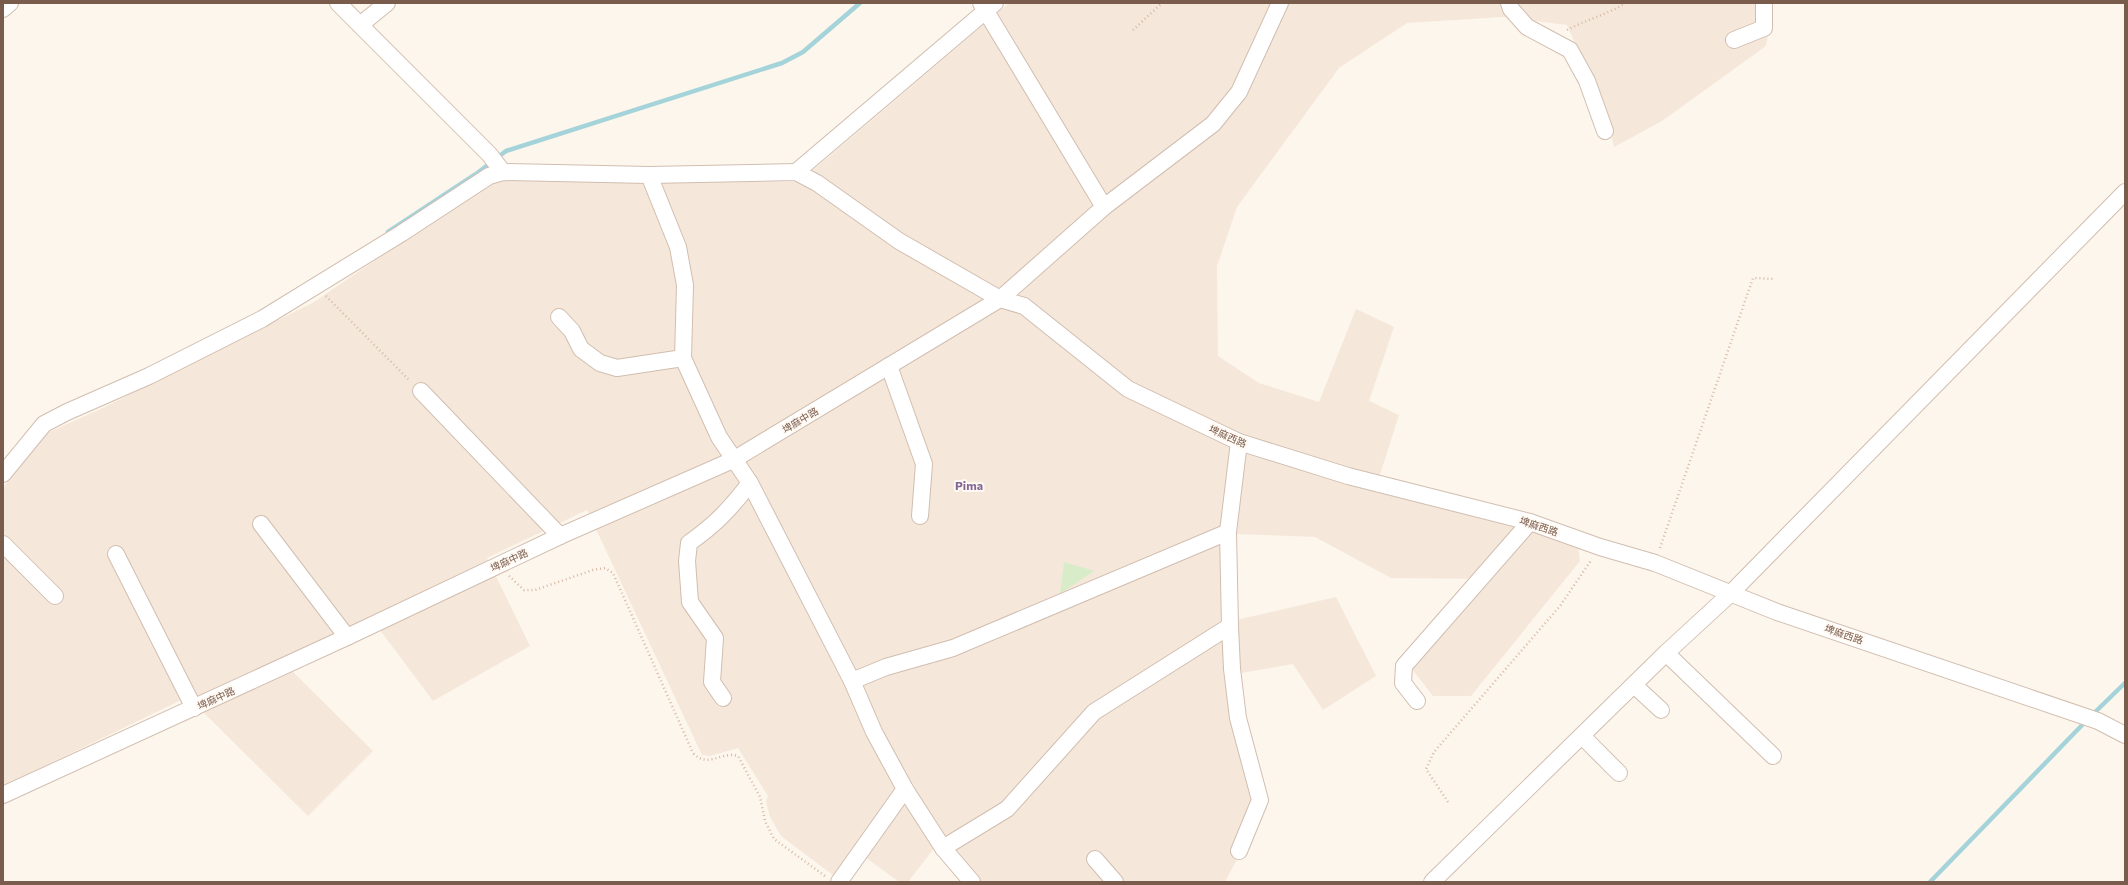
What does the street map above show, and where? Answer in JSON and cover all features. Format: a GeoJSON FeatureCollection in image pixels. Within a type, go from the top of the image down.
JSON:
{"type":"FeatureCollection","features":[{"type":"Feature","properties":{"kind":"street"},"geometry":{"type":"LineString","coordinates":[[3,9],[10,3]]}},
{"type":"Feature","properties":{"kind":"street"},"geometry":{"type":"LineString","coordinates":[[338,3],[489,154],[503,172]]}},
{"type":"Feature","properties":{"kind":"street"},"geometry":{"type":"LineString","coordinates":[[360,25],[387,3]]}},
{"type":"Feature","properties":{"kind":"street","name":"埤麻中路"},"geometry":{"type":"LineString","coordinates":[[3,796],[560,536],[733,460],[1000,299],[1104,207],[1212,124],[1239,92],[1280,3]]}},
{"type":"Feature","properties":{"kind":"street"},"geometry":{"type":"LineString","coordinates":[[1509,3],[1511,9],[1527,27],[1570,50],[1587,81],[1605,131]]}},
{"type":"Feature","properties":{"kind":"street"},"geometry":{"type":"LineString","coordinates":[[1734,40],[1764,28],[1764,3]]}},
{"type":"Feature","properties":{"kind":"street"},"geometry":{"type":"LineString","coordinates":[[3,474],[44,424],[67,412],[149,376],[240,330],[316,286],[489,176],[503,172],[649,175],[796,172],[987,6],[1104,207]]}},
{"type":"Feature","properties":{"kind":"street","name":"埤麻西路"},"geometry":{"type":"LineString","coordinates":[[796,172],[817,183],[899,241],[1000,299],[1024,306],[1128,389],[1239,442],[1348,476],[1530,522],[1600,547],[1655,563],[1730,594],[2098,721],[2125,735]]}},
{"type":"Feature","properties":{"kind":"street"},"geometry":{"type":"LineString","coordinates":[[649,175],[678,247],[685,285],[683,358],[719,437],[733,460],[750,483],[852,681],[874,732],[905,789],[943,848],[972,882]]}},
{"type":"Feature","properties":{"kind":"street"},"geometry":{"type":"LineString","coordinates":[[1432,882],[1666,653],[1730,594],[2125,192]]}},
{"type":"Feature","properties":{"kind":"street"},"geometry":{"type":"LineString","coordinates":[[558,317],[572,331],[581,349],[600,363],[617,368],[683,358]]}},
{"type":"Feature","properties":{"kind":"street"},"geometry":{"type":"LineString","coordinates":[[889,366],[924,464],[920,516]]}},
{"type":"Feature","properties":{"kind":"street"},"geometry":{"type":"LineString","coordinates":[[420,392],[560,536]]}},
{"type":"Feature","properties":{"kind":"street"},"geometry":{"type":"LineString","coordinates":[[1239,442],[1228,532],[1232,669],[1238,718],[1260,800],[1239,851]]}},
{"type":"Feature","properties":{"kind":"street"},"geometry":{"type":"LineString","coordinates":[[723,698],[712,682],[715,638],[690,602],[686,561],[689,543],[714,525],[732,507],[750,483]]}},
{"type":"Feature","properties":{"kind":"street"},"geometry":{"type":"LineString","coordinates":[[1417,701],[1403,684],[1404,666],[1530,522]]}},
{"type":"Feature","properties":{"kind":"street"},"geometry":{"type":"LineString","coordinates":[[261,524],[346,637]]}},
{"type":"Feature","properties":{"kind":"street"},"geometry":{"type":"LineString","coordinates":[[852,681],[886,667],[953,648],[1228,532]]}},
{"type":"Feature","properties":{"kind":"street"},"geometry":{"type":"LineString","coordinates":[[3,544],[55,596]]}},
{"type":"Feature","properties":{"kind":"street"},"geometry":{"type":"LineString","coordinates":[[116,554],[194,708]]}},
{"type":"Feature","properties":{"kind":"street"},"geometry":{"type":"LineString","coordinates":[[943,848],[1007,809],[1094,712],[1230,626]]}},
{"type":"Feature","properties":{"kind":"street"},"geometry":{"type":"LineString","coordinates":[[1666,653],[1773,756]]}},
{"type":"Feature","properties":{"kind":"street"},"geometry":{"type":"LineString","coordinates":[[1634,685],[1662,710]]}},
{"type":"Feature","properties":{"kind":"street"},"geometry":{"type":"LineString","coordinates":[[1582,736],[1619,773]]}},
{"type":"Feature","properties":{"kind":"street"},"geometry":{"type":"LineString","coordinates":[[833,880],[905,789]]}},
{"type":"Feature","properties":{"kind":"street"},"geometry":{"type":"LineString","coordinates":[[1095,859],[1115,882]]}},
{"type":"Feature","properties":{"kind":"path"},"geometry":{"type":"LineString","coordinates":[[1133,30],[1162,3]]}},
{"type":"Feature","properties":{"kind":"path"},"geometry":{"type":"LineString","coordinates":[[1550,38],[1592,18],[1613,11],[1626,3]]}},
{"type":"Feature","properties":{"kind":"path"},"geometry":{"type":"LineString","coordinates":[[1655,563],[1754,278],[1775,279]]}},
{"type":"Feature","properties":{"kind":"path"},"geometry":{"type":"LineString","coordinates":[[316,286],[420,392]]}},
{"type":"Feature","properties":{"kind":"path"},"geometry":{"type":"LineString","coordinates":[[1448,802],[1426,769],[1434,752],[1560,606],[1600,547]]}},
{"type":"Feature","properties":{"kind":"path"},"geometry":{"type":"LineString","coordinates":[[500,564],[524,590],[535,590],[593,570],[605,568],[613,572],[693,753],[699,760],[705,761],[731,754],[738,756],[760,796],[764,821],[774,839],[833,880]]}},
{"type":"Feature","properties":{"kind":"shaded area"},"geometry":{"type":"Polygon","coordinates":[[[1009,3],[1773,3],[1766,46],[1662,121],[1614,147],[1607,116],[1567,25],[1504,17],[1407,23],[1339,68],[1237,207],[1217,266],[1218,356],[1259,383],[1319,402],[1356,309],[1394,327],[1369,401],[1399,415],[1377,484],[1578,546],[1580,561],[1471,696],[1433,696],[1404,659],[1481,579],[1391,578],[1315,537],[1237,534],[1232,621],[1336,597],[1376,676],[1323,710],[1293,664],[1236,674],[1266,804],[1225,882],[967,882],[935,847],[908,882],[899,882],[858,852],[837,878],[781,836],[770,817],[766,801],[768,796],[738,748],[710,756],[702,755],[587,510],[487,558],[530,646],[433,701],[380,630],[292,671],[373,751],[308,816],[203,712],[196,693],[3,786],[3,488],[47,433],[105,407],[314,302],[463,200],[502,177],[795,182],[811,172],[1009,3]]]}},
{"type":"Feature","properties":{"kind":"green space"},"geometry":{"type":"Polygon","coordinates":[[[1064,562],[1094,571],[1060,594],[1064,562]]]}},
{"type":"Feature","properties":{"kind":"waterway"},"geometry":{"type":"LineString","coordinates":[[388,232],[476,174],[506,151],[782,63],[803,52],[860,3]]}},
{"type":"Feature","properties":{"kind":"waterway"},"geometry":{"type":"LineString","coordinates":[[2091,716],[2125,683]]}},
{"type":"Feature","properties":{"kind":"waterway"},"geometry":{"type":"LineString","coordinates":[[1930,882],[2086,721]]}},
{"type":"Feature","properties":{"kind":"district","name":"Pima"},"geometry":{"type":"Point","coordinates":[969,486]}}]}
